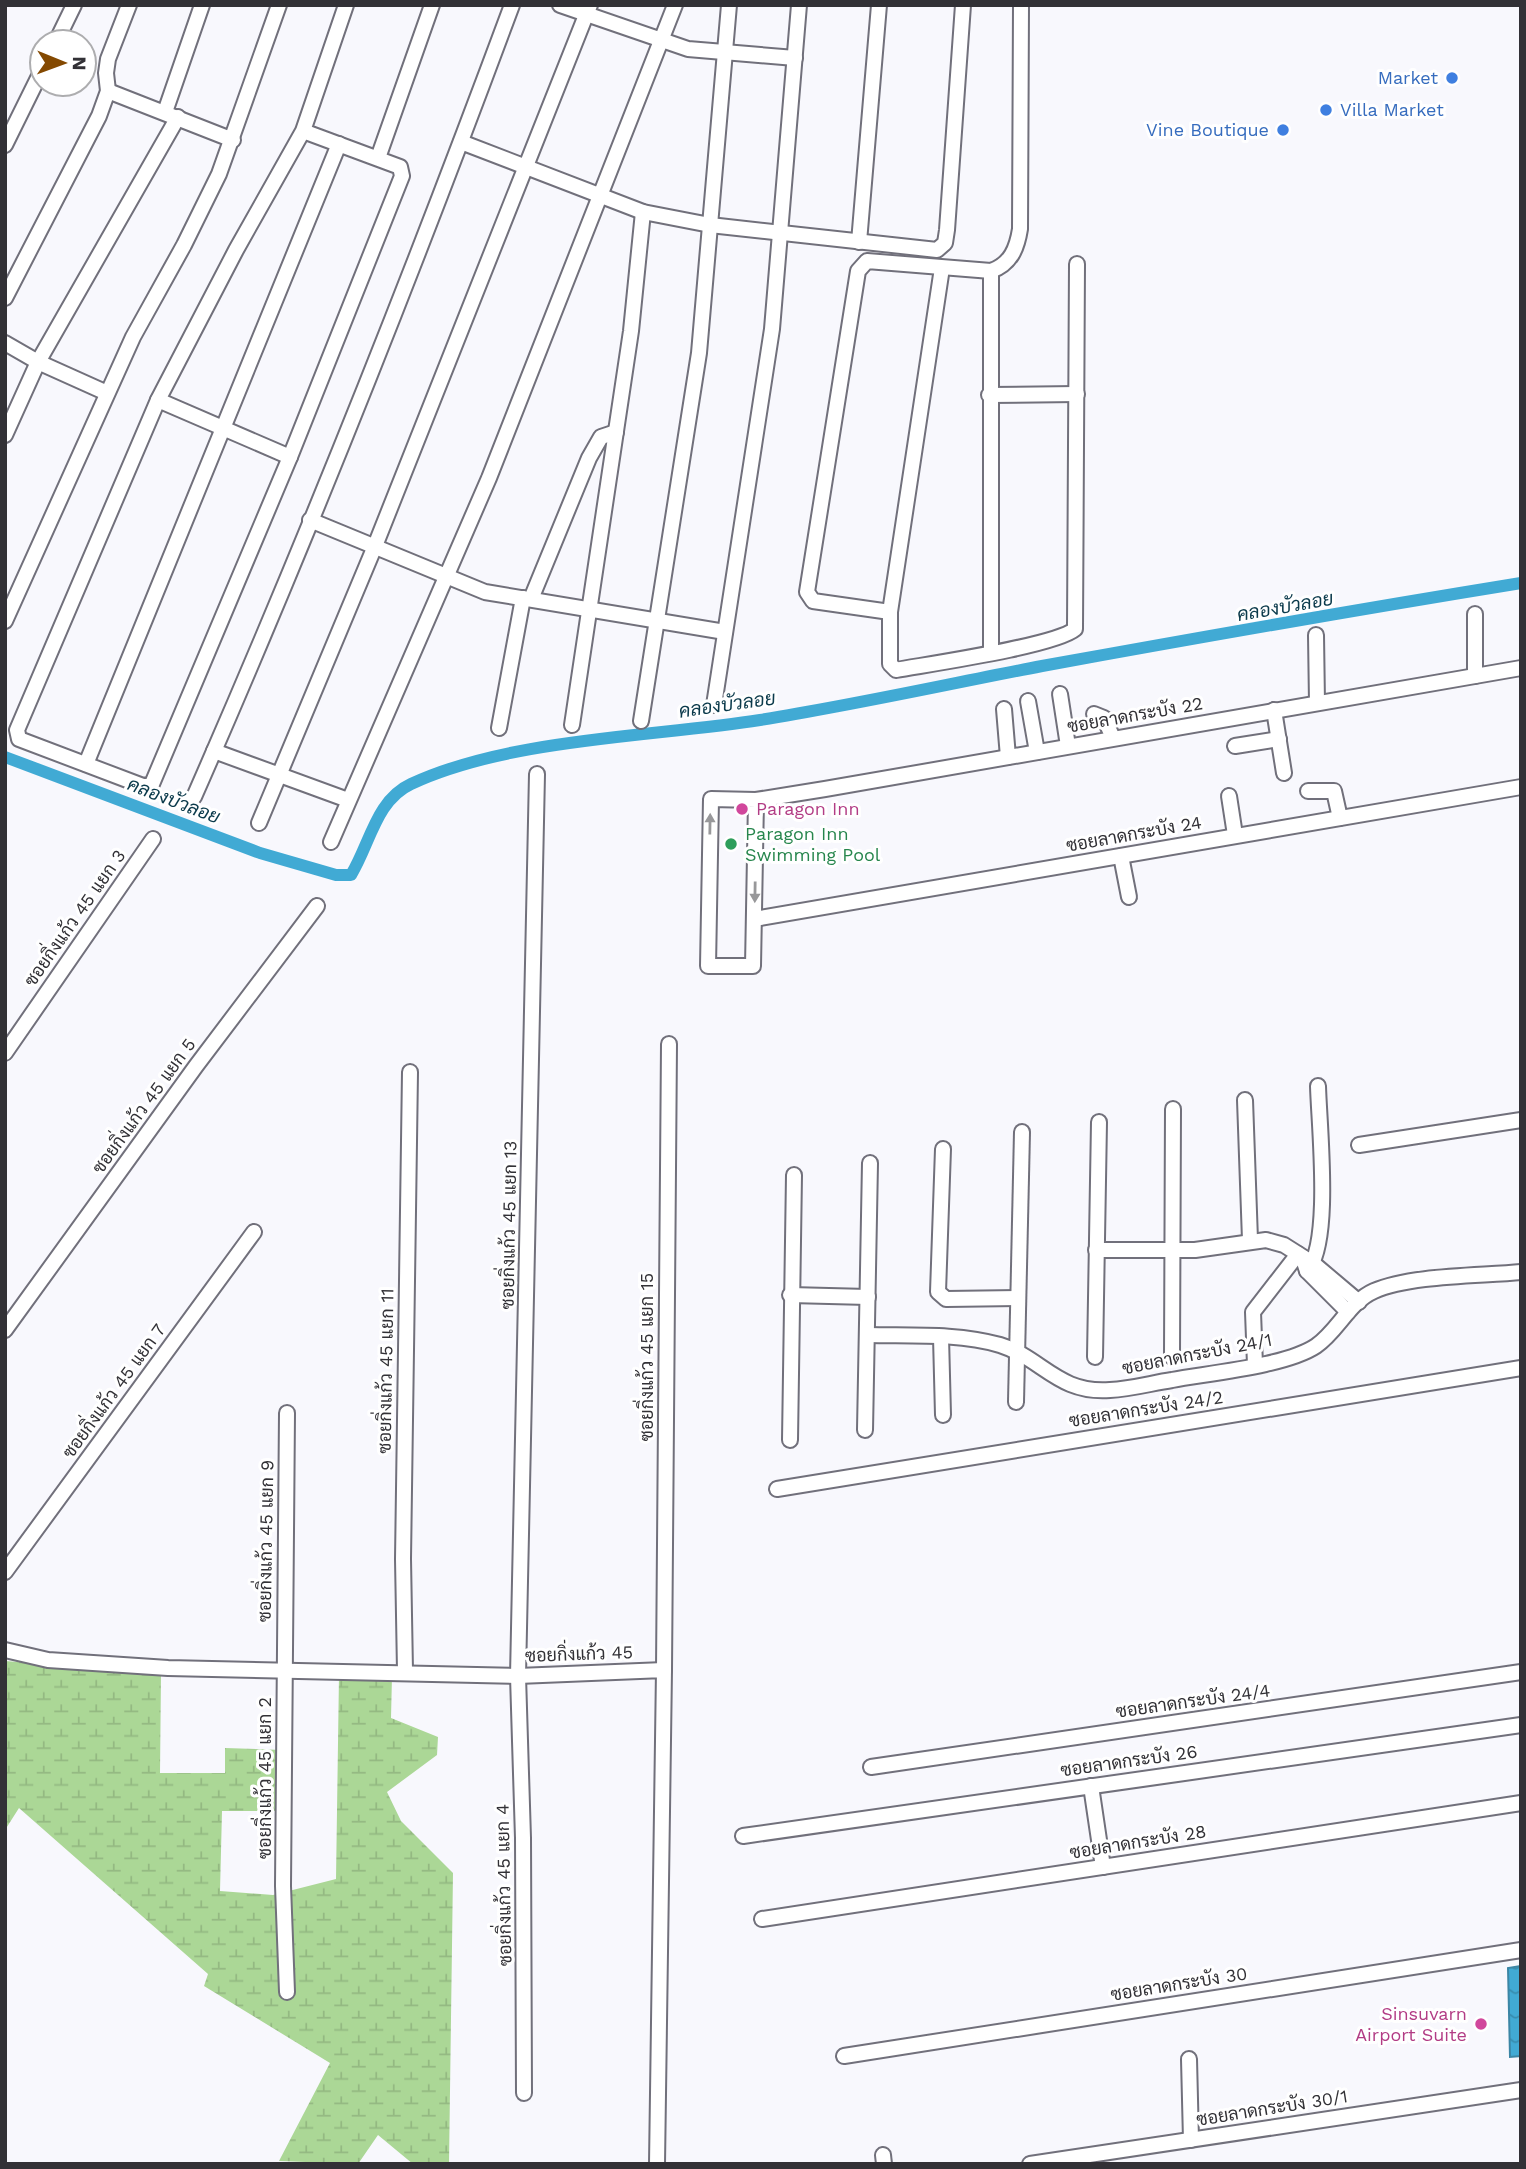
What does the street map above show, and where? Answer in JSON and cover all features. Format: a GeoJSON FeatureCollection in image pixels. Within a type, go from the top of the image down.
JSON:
{"type":"FeatureCollection","features":[{"type":"Feature","properties":{"kind":"street"},"geometry":{"type":"LineString","coordinates":[[63,28],[74,5]]}},
{"type":"Feature","properties":{"kind":"street"},"geometry":{"type":"LineString","coordinates":[[5,298],[99,116],[108,91],[108,60],[129,5]]}},
{"type":"Feature","properties":{"kind":"street"},"geometry":{"type":"LineString","coordinates":[[5,435],[38,362],[171,115],[202,5]]}},
{"type":"Feature","properties":{"kind":"street"},"geometry":{"type":"LineString","coordinates":[[5,621],[133,337],[202,211],[233,140],[279,5]]}},
{"type":"Feature","properties":{"kind":"street"},"geometry":{"type":"LineString","coordinates":[[303,131],[400,167],[402,176],[290,457],[152,783],[143,786],[19,739],[17,730],[158,400],[236,250],[303,131],[346,5]]}},
{"type":"Feature","properties":{"kind":"street"},"geometry":{"type":"LineString","coordinates":[[378,158],[432,5]]}},
{"type":"Feature","properties":{"kind":"street"},"geometry":{"type":"LineString","coordinates":[[194,797],[310,520],[461,142],[512,5]]}},
{"type":"Feature","properties":{"kind":"street"},"geometry":{"type":"LineString","coordinates":[[560,5],[588,9],[663,42],[688,49],[795,58]]}},
{"type":"Feature","properties":{"kind":"street"},"geometry":{"type":"LineString","coordinates":[[331,842],[446,576],[602,197],[675,5]]}},
{"type":"Feature","properties":{"kind":"street"},"geometry":{"type":"LineString","coordinates":[[641,721],[699,353],[729,5]]}},
{"type":"Feature","properties":{"kind":"street"},"geometry":{"type":"LineString","coordinates":[[714,705],[772,329],[799,5]]}},
{"type":"Feature","properties":{"kind":"street"},"geometry":{"type":"LineString","coordinates":[[859,242],[879,5]]}},
{"type":"Feature","properties":{"kind":"street"},"geometry":{"type":"LineString","coordinates":[[461,142],[643,212],[710,225],[937,250],[944,243],[963,5]]}},
{"type":"Feature","properties":{"kind":"street"},"geometry":{"type":"LineString","coordinates":[[890,612],[813,601],[807,592],[860,266],[867,261],[991,271],[1007,262],[1014,252],[1020,229],[1021,5]]}},
{"type":"Feature","properties":{"kind":"street"},"geometry":{"type":"LineString","coordinates":[[259,823],[375,546],[588,9]]}},
{"type":"Feature","properties":{"kind":"street"},"geometry":{"type":"LineString","coordinates":[[108,91],[233,140]]}},
{"type":"Feature","properties":{"kind":"street"},"geometry":{"type":"LineString","coordinates":[[5,145],[28,98]]}},
{"type":"Feature","properties":{"kind":"street"},"geometry":{"type":"LineString","coordinates":[[86,764],[226,428],[339,144]]}},
{"type":"Feature","properties":{"kind":"street"},"geometry":{"type":"LineString","coordinates":[[572,725],[635,300],[643,212]]}},
{"type":"Feature","properties":{"kind":"street"},"geometry":{"type":"LineString","coordinates":[[942,268],[890,612],[890,664],[893,669],[991,653],[1062,636],[1075,629],[1077,264]]}},
{"type":"Feature","properties":{"kind":"street"},"geometry":{"type":"LineString","coordinates":[[991,271],[991,653]]}},
{"type":"Feature","properties":{"kind":"street"},"geometry":{"type":"LineString","coordinates":[[5,343],[38,362],[107,393]]}},
{"type":"Feature","properties":{"kind":"street"},"geometry":{"type":"LineString","coordinates":[[989,395],[1077,394]]}},
{"type":"Feature","properties":{"kind":"street"},"geometry":{"type":"LineString","coordinates":[[158,400],[290,457]]}},
{"type":"Feature","properties":{"kind":"street"},"geometry":{"type":"LineString","coordinates":[[499,728],[527,599],[589,458],[601,437],[616,432]]}},
{"type":"Feature","properties":{"kind":"street"},"geometry":{"type":"LineString","coordinates":[[310,520],[485,592],[726,632]]}},
{"type":"Feature","properties":{"kind":"street"},"geometry":{"type":"LineString","coordinates":[[1475,614],[1475,676]]}},
{"type":"Feature","properties":{"kind":"street"},"geometry":{"type":"LineString","coordinates":[[1316,635],[1317,703]]}},
{"type":"Feature","properties":{"kind":"street","name":"ซอยลาดกระบัง 22"},"geometry":{"type":"LineString","coordinates":[[754,919],[753,966],[708,966],[711,799],[756,800],[1521,668]]}},
{"type":"Feature","properties":{"kind":"street"},"geometry":{"type":"LineString","coordinates":[[1060,694],[1068,746]]}},
{"type":"Feature","properties":{"kind":"street"},"geometry":{"type":"LineString","coordinates":[[1028,701],[1037,752]]}},
{"type":"Feature","properties":{"kind":"street"},"geometry":{"type":"LineString","coordinates":[[1004,709],[1008,757]]}},
{"type":"Feature","properties":{"kind":"street"},"geometry":{"type":"LineString","coordinates":[[1275,710],[1284,773]]}},
{"type":"Feature","properties":{"kind":"street"},"geometry":{"type":"LineString","coordinates":[[1094,714],[1107,721],[1113,738]]}},
{"type":"Feature","properties":{"kind":"street"},"geometry":{"type":"LineString","coordinates":[[1235,746],[1279,740]]}},
{"type":"Feature","properties":{"kind":"street"},"geometry":{"type":"LineString","coordinates":[[214,751],[348,800]]}},
{"type":"Feature","properties":{"kind":"street","name":"ซอยกิ่งแก้ว 45 แยก 13"},"geometry":{"type":"LineString","coordinates":[[518,1675],[537,774]]}},
{"type":"Feature","properties":{"kind":"street","name":"ซอยลาดกระบัง 24"},"geometry":{"type":"LineString","coordinates":[[754,919],[1521,787]]}},
{"type":"Feature","properties":{"kind":"street"},"geometry":{"type":"LineString","coordinates":[[1308,791],[1334,791],[1340,818]]}},
{"type":"Feature","properties":{"kind":"street"},"geometry":{"type":"LineString","coordinates":[[1229,796],[1235,835]]}},
{"type":"Feature","properties":{"kind":"street"},"geometry":{"type":"LineString","coordinates":[[754,919],[756,800]]}},
{"type":"Feature","properties":{"kind":"street","name":"ซอยกิ่งแก้ว 45 แยก 3"},"geometry":{"type":"LineString","coordinates":[[5,1053],[153,839]]}},
{"type":"Feature","properties":{"kind":"street"},"geometry":{"type":"LineString","coordinates":[[1121,856],[1129,897]]}},
{"type":"Feature","properties":{"kind":"street","name":"ซอยกิ่งแก้ว 45 แยก 5"},"geometry":{"type":"LineString","coordinates":[[5,1330],[196,1066],[317,906]]}},
{"type":"Feature","properties":{"kind":"street","name":"ซอยกิ่งแก้ว 45 แยก 15"},"geometry":{"type":"LineString","coordinates":[[664,1670],[668,1044]]}},
{"type":"Feature","properties":{"kind":"street","name":"ซอยกิ่งแก้ว 45 แยก 11"},"geometry":{"type":"LineString","coordinates":[[405,1671],[403,1559],[410,1072]]}},
{"type":"Feature","properties":{"kind":"street"},"geometry":{"type":"LineString","coordinates":[[1255,1365],[1253,1312],[1306,1262],[1321,1238],[1318,1086]]}},
{"type":"Feature","properties":{"kind":"street"},"geometry":{"type":"LineString","coordinates":[[1245,1100],[1250,1240]]}},
{"type":"Feature","properties":{"kind":"street"},"geometry":{"type":"LineString","coordinates":[[1172,1357],[1173,1109]]}},
{"type":"Feature","properties":{"kind":"street"},"geometry":{"type":"LineString","coordinates":[[1359,1145],[1521,1120]]}},
{"type":"Feature","properties":{"kind":"street"},"geometry":{"type":"LineString","coordinates":[[1095,1357],[1099,1122]]}},
{"type":"Feature","properties":{"kind":"street"},"geometry":{"type":"LineString","coordinates":[[1016,1402],[1022,1132]]}},
{"type":"Feature","properties":{"kind":"street"},"geometry":{"type":"LineString","coordinates":[[943,1149],[938,1292],[946,1299],[1018,1298]]}},
{"type":"Feature","properties":{"kind":"street"},"geometry":{"type":"LineString","coordinates":[[866,1430],[870,1163]]}},
{"type":"Feature","properties":{"kind":"street"},"geometry":{"type":"LineString","coordinates":[[790,1440],[790,1295],[794,1175]]}},
{"type":"Feature","properties":{"kind":"street","name":"ซอยกิ่งแก้ว 45 แยก 7"},"geometry":{"type":"LineString","coordinates":[[5,1572],[254,1232]]}},
{"type":"Feature","properties":{"kind":"street"},"geometry":{"type":"LineString","coordinates":[[1096,1250],[1172,1251],[1215,1248],[1250,1240],[1275,1242],[1306,1262],[1353,1307]]}},
{"type":"Feature","properties":{"kind":"street","name":"ซอยลาดกระบัง 24/1"},"geometry":{"type":"LineString","coordinates":[[868,1335],[941,1337],[986,1342],[1017,1352],[1046,1373],[1082,1390],[1111,1390],[1255,1365],[1316,1346],[1353,1307],[1376,1290],[1406,1283],[1521,1272]]}},
{"type":"Feature","properties":{"kind":"street"},"geometry":{"type":"LineString","coordinates":[[790,1295],[868,1297]]}},
{"type":"Feature","properties":{"kind":"street"},"geometry":{"type":"LineString","coordinates":[[941,1337],[943,1415]]}},
{"type":"Feature","properties":{"kind":"street","name":"ซอยลาดกระบัง 24/2"},"geometry":{"type":"LineString","coordinates":[[778,1489],[1521,1368]]}},
{"type":"Feature","properties":{"kind":"street","name":"ซอยกิ่งแก้ว 45 แยก 9"},"geometry":{"type":"LineString","coordinates":[[284,1671],[287,1413]]}},
{"type":"Feature","properties":{"kind":"street","name":"ซอยกิ่งแก้ว 45"},"geometry":{"type":"LineString","coordinates":[[5,1650],[48,1660],[168,1668],[518,1675],[664,1670]]}},
{"type":"Feature","properties":{"kind":"street"},"geometry":{"type":"LineString","coordinates":[[657,2164],[664,1670]]}},
{"type":"Feature","properties":{"kind":"street","name":"ซอยกิ่งแก้ว 45 แยก 2"},"geometry":{"type":"LineString","coordinates":[[284,1671],[283,1886],[287,1992]]}},
{"type":"Feature","properties":{"kind":"street","name":"ซอยลาดกระบัง 24/4"},"geometry":{"type":"LineString","coordinates":[[871,1768],[1521,1672]]}},
{"type":"Feature","properties":{"kind":"street","name":"ซอยกิ่งแก้ว 45 แยก 4"},"geometry":{"type":"LineString","coordinates":[[518,1675],[523,1838],[524,2093]]}},
{"type":"Feature","properties":{"kind":"street","name":"ซอยลาดกระบัง 26"},"geometry":{"type":"LineString","coordinates":[[743,1836],[1521,1725]]}},
{"type":"Feature","properties":{"kind":"street"},"geometry":{"type":"LineString","coordinates":[[1091,1786],[1102,1867]]}},
{"type":"Feature","properties":{"kind":"street","name":"ซอยลาดกระบัง 28"},"geometry":{"type":"LineString","coordinates":[[761,1919],[1521,1803]]}},
{"type":"Feature","properties":{"kind":"street","name":"ซอยลาดกระบัง 30"},"geometry":{"type":"LineString","coordinates":[[844,2056],[1521,1950]]}},
{"type":"Feature","properties":{"kind":"street"},"geometry":{"type":"LineString","coordinates":[[1189,2059],[1191,2140]]}},
{"type":"Feature","properties":{"kind":"street","name":"ซอยลาดกระบัง 30/1"},"geometry":{"type":"LineString","coordinates":[[1030,2164],[1521,2090]]}},
{"type":"Feature","properties":{"kind":"green space"},"geometry":{"type":"Polygon","coordinates":[[[5,1661],[161,1673],[160,1773],[225,1773],[225,1748],[283,1750],[280,1811],[222,1811],[220,1891],[273,1895],[336,1879],[339,1675],[392,1676],[391,1718],[438,1737],[437,1755],[387,1792],[401,1821],[453,1873],[449,2164],[413,2164],[378,2135],[358,2164],[279,2161],[330,2063],[204,1986],[208,1974],[19,1808],[5,1830],[5,1661]]]}},
{"type":"Feature","properties":{"kind":"water"},"geometry":{"type":"Polygon","coordinates":[[[1521,1966],[1521,2056],[1510,2057],[1508,1968],[1521,1966]]]}},
{"type":"Feature","properties":{"kind":"waterway","name":"คลองบัวลอย"},"geometry":{"type":"LineString","coordinates":[[5,757],[260,853],[336,875],[351,875],[375,824],[399,791],[450,769],[492,757],[582,741],[760,720],[1102,655],[1521,583]]}},
{"type":"Feature","properties":{"kind":"place","name":"Market"},"geometry":{"type":"Point","coordinates":[1452,78]}},
{"type":"Feature","properties":{"kind":"place","name":"Villa Market"},"geometry":{"type":"Point","coordinates":[1326,110]}},
{"type":"Feature","properties":{"kind":"place","name":"Vine Boutique"},"geometry":{"type":"Point","coordinates":[1283,130]}},
{"type":"Feature","properties":{"kind":"place","name":"Paragon Inn"},"geometry":{"type":"Point","coordinates":[742,809]}},
{"type":"Feature","properties":{"kind":"place","name":"Paragon Inn Swimming Pool"},"geometry":{"type":"Point","coordinates":[731,844]}},
{"type":"Feature","properties":{"kind":"place","name":"Sinsuvarn Airport Suite"},"geometry":{"type":"Point","coordinates":[1481,2024]}}]}
